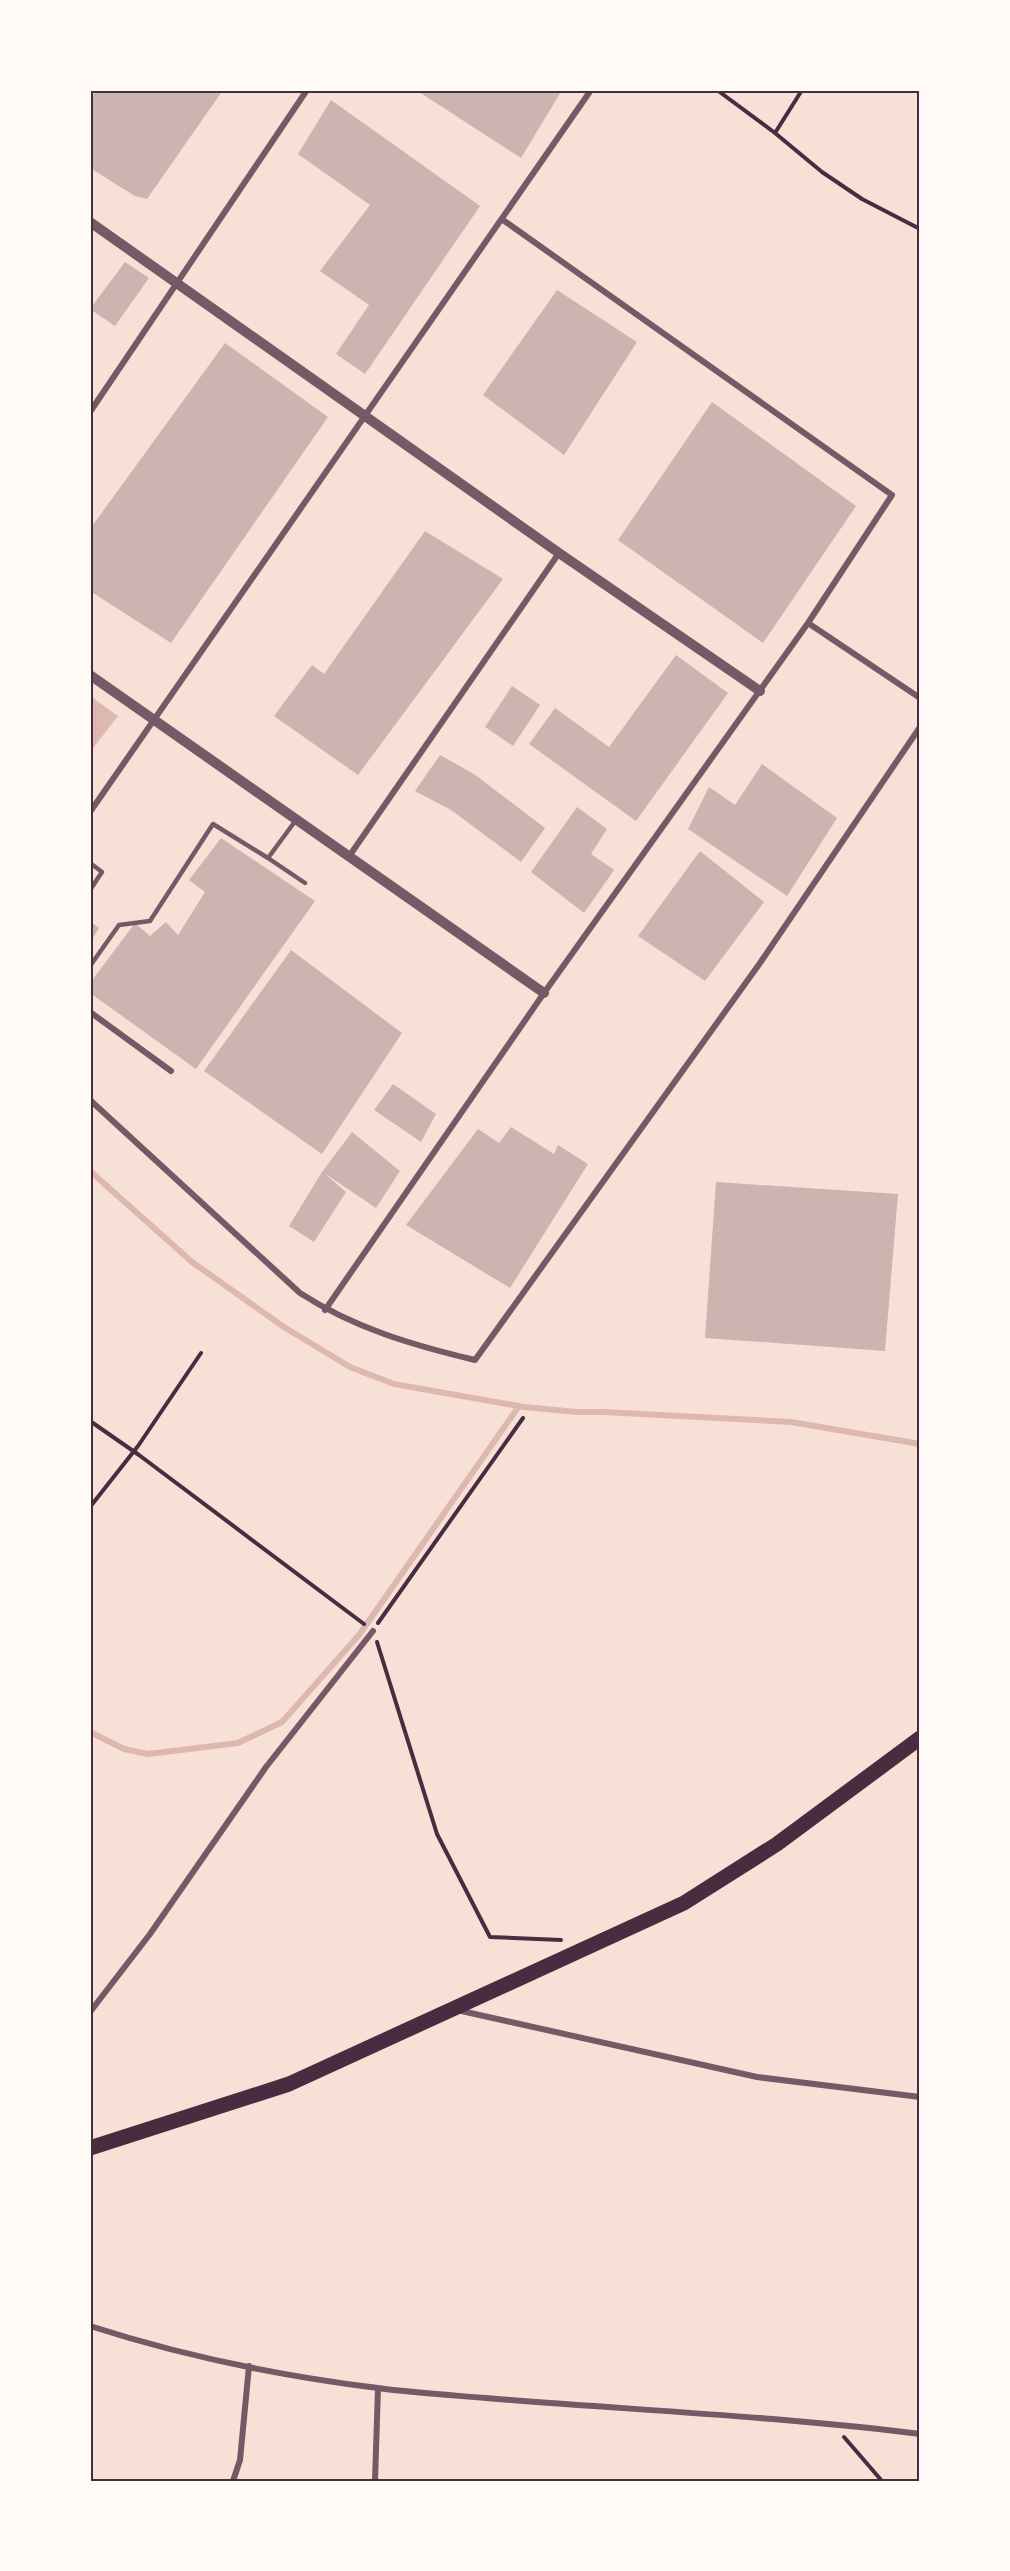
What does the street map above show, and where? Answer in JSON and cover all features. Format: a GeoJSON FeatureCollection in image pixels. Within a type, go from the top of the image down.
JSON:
{"type":"FeatureCollection","features":[{"type":"Feature","properties":{"kind":"main road"},"geometry":{"type":"LineString","coordinates":[[90,2148],[289,2084],[684,1903],[777,1844],[920,1738]]}},
{"type":"Feature","properties":{"kind":"street"},"geometry":{"type":"LineString","coordinates":[[90,412],[307,90]]}},
{"type":"Feature","properties":{"kind":"street"},"geometry":{"type":"LineString","coordinates":[[90,812],[503,220],[591,90]]}},
{"type":"Feature","properties":{"kind":"street"},"geometry":{"type":"LineString","coordinates":[[325,1310],[544,993],[808,623],[892,495],[503,220]]}},
{"type":"Feature","properties":{"kind":"street"},"geometry":{"type":"LineString","coordinates":[[90,222],[367,415],[559,553],[760,691]]}},
{"type":"Feature","properties":{"kind":"street"},"geometry":{"type":"LineString","coordinates":[[350,855],[559,553]]}},
{"type":"Feature","properties":{"kind":"street"},"geometry":{"type":"LineString","coordinates":[[808,623],[920,698]]}},
{"type":"Feature","properties":{"kind":"street"},"geometry":{"type":"LineString","coordinates":[[90,675],[544,993]]}},
{"type":"Feature","properties":{"kind":"street"},"geometry":{"type":"LineString","coordinates":[[90,1100],[300,1293],[325,1310],[363,1328],[415,1346],[475,1360],[759,963],[920,727]]}},
{"type":"Feature","properties":{"kind":"street"},"geometry":{"type":"LineString","coordinates":[[90,1012],[171,1071]]}},
{"type":"Feature","properties":{"kind":"street"},"geometry":{"type":"LineString","coordinates":[[90,2012],[150,1934],[266,1767],[373,1631]]}},
{"type":"Feature","properties":{"kind":"street"},"geometry":{"type":"LineString","coordinates":[[453,2009],[757,2077],[920,2097]]}},
{"type":"Feature","properties":{"kind":"street"},"geometry":{"type":"LineString","coordinates":[[90,2326],[131,2339],[249,2366],[378,2388],[617,2409],[831,2423],[920,2434]]}},
{"type":"Feature","properties":{"kind":"street"},"geometry":{"type":"LineString","coordinates":[[233,2481],[240,2460],[249,2366]]}},
{"type":"Feature","properties":{"kind":"street"},"geometry":{"type":"LineString","coordinates":[[375,2481],[378,2388]]}},
{"type":"Feature","properties":{"kind":"lane"},"geometry":{"type":"LineString","coordinates":[[268,858],[297,818]]}},
{"type":"Feature","properties":{"kind":"lane"},"geometry":{"type":"LineString","coordinates":[[90,966],[119,925],[150,921],[213,824],[305,883]]}},
{"type":"Feature","properties":{"kind":"lane"},"geometry":{"type":"LineString","coordinates":[[90,863],[102,872],[90,890]]}},
{"type":"Feature","properties":{"kind":"path"},"geometry":{"type":"LineString","coordinates":[[717,90],[775,133],[822,172],[862,199],[920,229]]}},
{"type":"Feature","properties":{"kind":"path"},"geometry":{"type":"LineString","coordinates":[[775,133],[801,90]]}},
{"type":"Feature","properties":{"kind":"path"},"geometry":{"type":"LineString","coordinates":[[90,1507],[138,1446],[201,1353]]}},
{"type":"Feature","properties":{"kind":"path"},"geometry":{"type":"LineString","coordinates":[[373,1631],[523,1418]]}},
{"type":"Feature","properties":{"kind":"path"},"geometry":{"type":"LineString","coordinates":[[90,1421],[139,1455],[373,1631],[437,1834],[490,1937],[567,1941]]}},
{"type":"Feature","properties":{"kind":"path"},"geometry":{"type":"LineString","coordinates":[[831,2423],[882,2481]]}},
{"type":"Feature","properties":{"kind":"shaded area"},"geometry":{"type":"Polygon","coordinates":[[[90,696],[118,716],[90,752],[90,696]]]}},
{"type":"Feature","properties":{"kind":"building"},"geometry":{"type":"Polygon","coordinates":[[[97,90],[223,90],[147,199],[135,196],[90,168],[90,99],[97,90]]]}},
{"type":"Feature","properties":{"kind":"building"},"geometry":{"type":"Polygon","coordinates":[[[416,90],[562,90],[521,158],[416,90]]]}},
{"type":"Feature","properties":{"kind":"building"},"geometry":{"type":"Polygon","coordinates":[[[331,100],[480,206],[365,374],[336,354],[369,305],[320,271],[370,205],[298,154],[331,100]]]}},
{"type":"Feature","properties":{"kind":"building"},"geometry":{"type":"Polygon","coordinates":[[[125,262],[149,278],[115,326],[90,309],[125,262]]]}},
{"type":"Feature","properties":{"kind":"building"},"geometry":{"type":"Polygon","coordinates":[[[557,290],[637,342],[564,455],[483,395],[557,290]]]}},
{"type":"Feature","properties":{"kind":"building"},"geometry":{"type":"Polygon","coordinates":[[[225,343],[328,417],[171,643],[90,591],[90,529],[225,343]]]}},
{"type":"Feature","properties":{"kind":"building"},"geometry":{"type":"Polygon","coordinates":[[[712,402],[856,506],[763,643],[618,540],[712,402]]]}},
{"type":"Feature","properties":{"kind":"building"},"geometry":{"type":"Polygon","coordinates":[[[425,531],[503,579],[358,775],[274,716],[312,665],[324,674],[425,531]]]}},
{"type":"Feature","properties":{"kind":"building"},"geometry":{"type":"Polygon","coordinates":[[[676,655],[728,693],[636,821],[529,744],[555,708],[609,747],[676,655]]]}},
{"type":"Feature","properties":{"kind":"building"},"geometry":{"type":"Polygon","coordinates":[[[512,686],[540,705],[513,746],[485,727],[512,686]]]}},
{"type":"Feature","properties":{"kind":"building"},"geometry":{"type":"Polygon","coordinates":[[[440,755],[474,774],[545,828],[521,862],[451,810],[415,791],[440,755]]]}},
{"type":"Feature","properties":{"kind":"building"},"geometry":{"type":"Polygon","coordinates":[[[762,764],[837,818],[787,896],[688,829],[709,787],[735,805],[762,764]]]}},
{"type":"Feature","properties":{"kind":"building"},"geometry":{"type":"Polygon","coordinates":[[[577,807],[607,829],[591,854],[614,870],[584,913],[531,872],[577,807]]]}},
{"type":"Feature","properties":{"kind":"building"},"geometry":{"type":"Polygon","coordinates":[[[221,838],[315,901],[196,1069],[90,993],[90,983],[135,923],[150,936],[166,922],[178,935],[205,892],[189,880],[221,838]]]}},
{"type":"Feature","properties":{"kind":"building"},"geometry":{"type":"Polygon","coordinates":[[[700,851],[764,902],[705,981],[638,936],[700,851]]]}},
{"type":"Feature","properties":{"kind":"building"},"geometry":{"type":"Polygon","coordinates":[[[90,921],[99,928],[90,943],[90,921]]]}},
{"type":"Feature","properties":{"kind":"building"},"geometry":{"type":"Polygon","coordinates":[[[291,950],[402,1033],[322,1154],[204,1071],[291,950]]]}},
{"type":"Feature","properties":{"kind":"building"},"geometry":{"type":"Polygon","coordinates":[[[393,1084],[436,1114],[421,1142],[374,1110],[393,1084]]]}},
{"type":"Feature","properties":{"kind":"building"},"geometry":{"type":"Polygon","coordinates":[[[511,1127],[554,1154],[558,1145],[588,1164],[510,1288],[406,1225],[478,1129],[499,1143],[511,1127]]]}},
{"type":"Feature","properties":{"kind":"building"},"geometry":{"type":"Polygon","coordinates":[[[352,1132],[400,1171],[376,1208],[324,1173],[346,1192],[314,1242],[289,1226],[322,1172],[352,1132]]]}},
{"type":"Feature","properties":{"kind":"building"},"geometry":{"type":"Polygon","coordinates":[[[716,1182],[898,1194],[885,1351],[705,1338],[716,1182]]]}},
{"type":"Feature","properties":{"kind":"waterway"},"geometry":{"type":"LineString","coordinates":[[90,1171],[192,1262],[284,1327],[350,1367],[394,1384],[524,1407],[577,1412],[791,1422],[920,1444]]}},
{"type":"Feature","properties":{"kind":"waterway"},"geometry":{"type":"LineString","coordinates":[[90,1732],[124,1749],[148,1754],[238,1743],[282,1722],[359,1635],[519,1406]]}}]}
